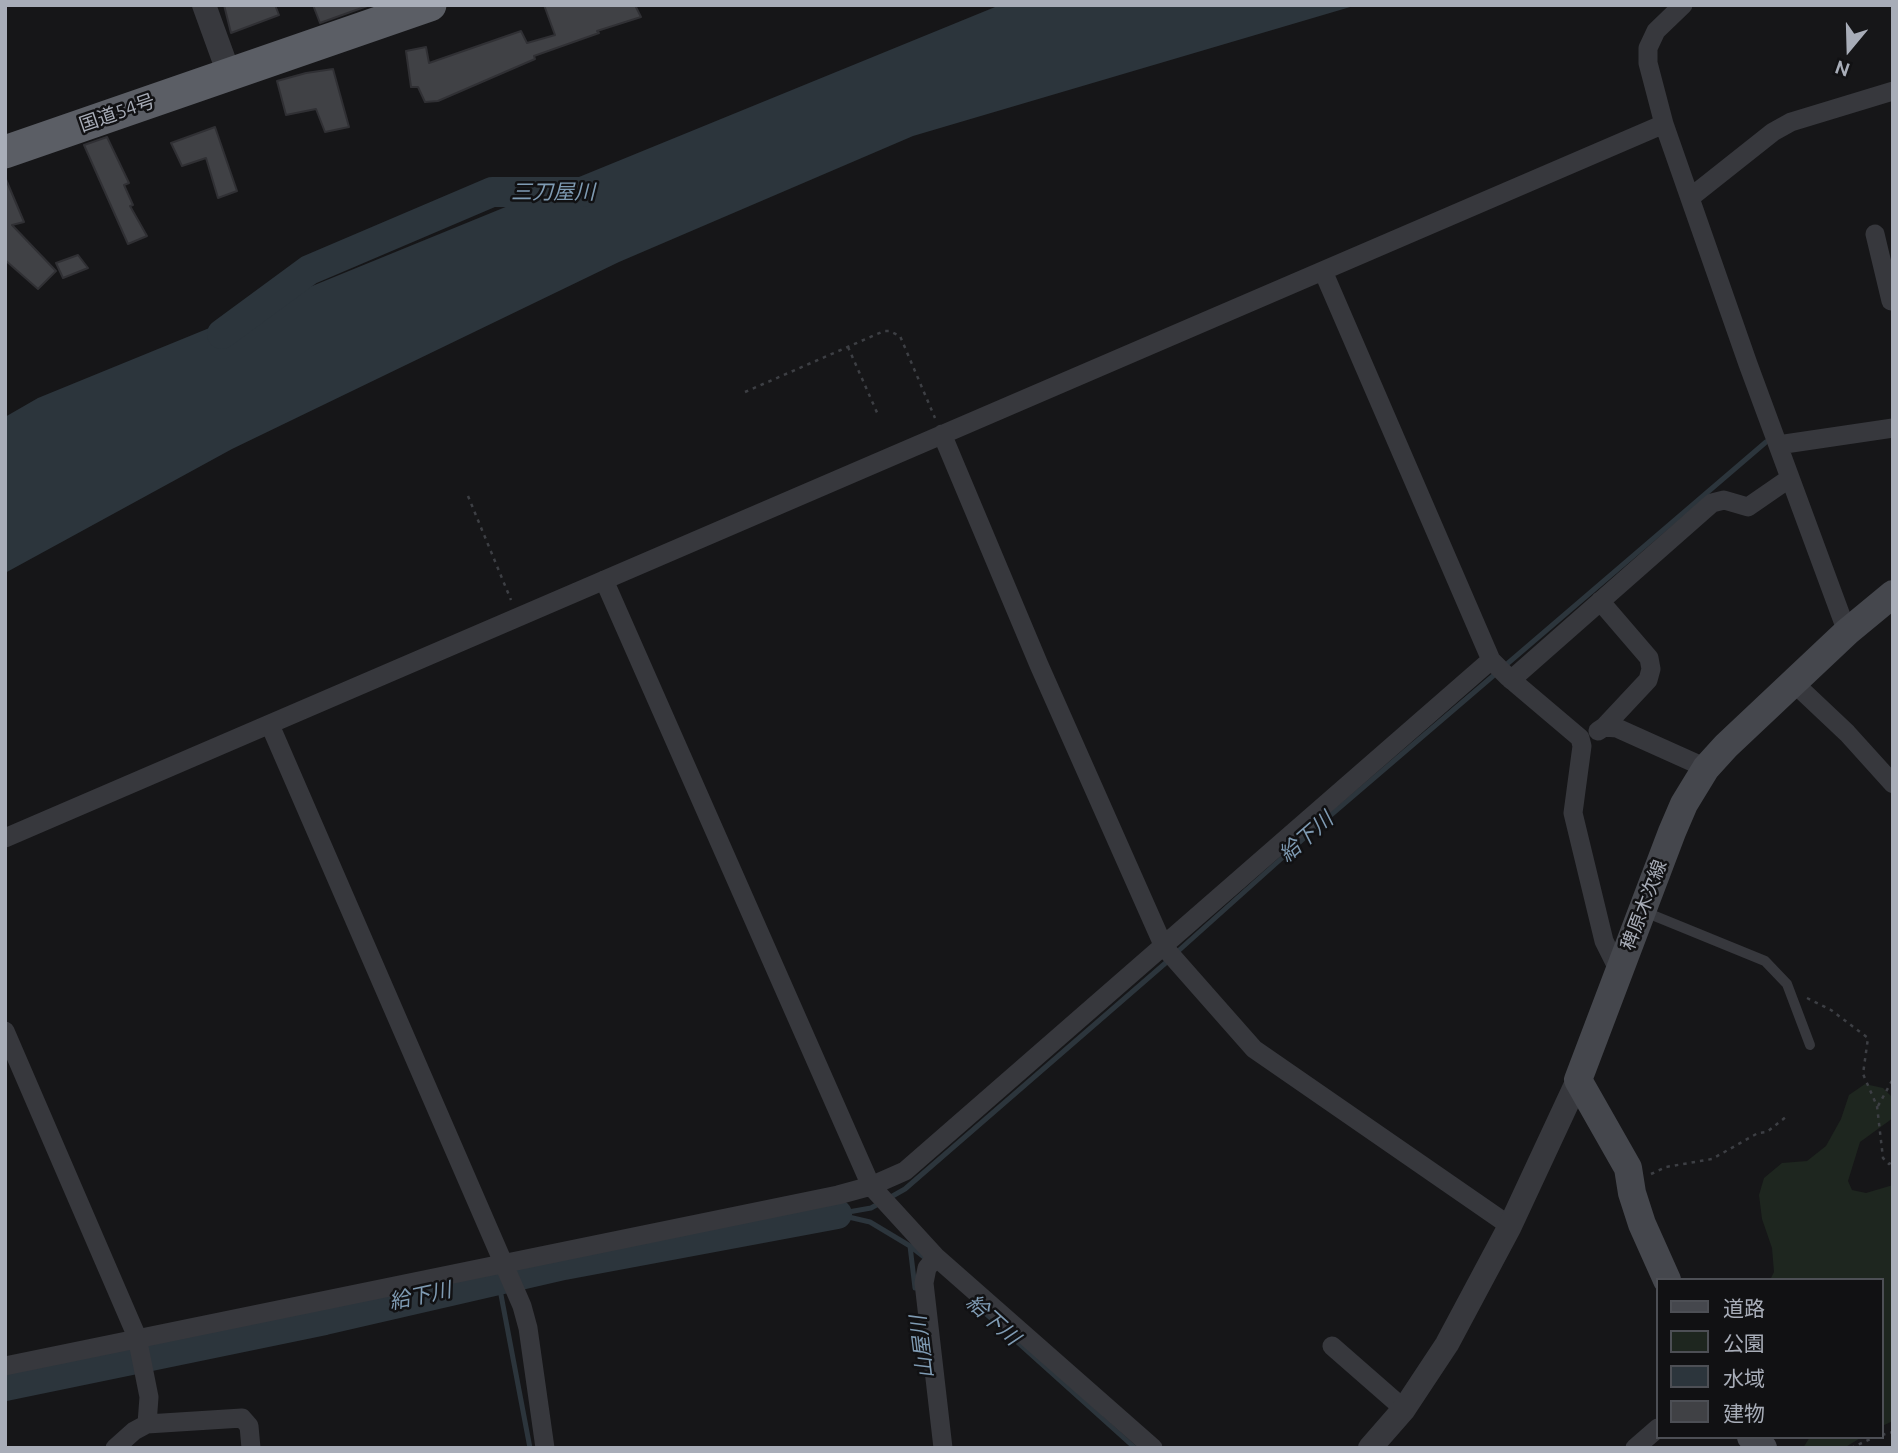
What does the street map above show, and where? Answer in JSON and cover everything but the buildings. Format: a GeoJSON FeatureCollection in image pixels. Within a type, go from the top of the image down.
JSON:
{"type":"FeatureCollection","features":[{"type":"Feature","properties":{"kind":"highway","name":"国道54号"},"geometry":{"type":"LineString","coordinates":[[5,152],[430,5]]}},
{"type":"Feature","properties":{"kind":"highway","name":"国道54号"},"geometry":{"type":"LineString","coordinates":[[5,128],[51,113],[229,74]]}},
{"type":"Feature","properties":{"kind":"main road","name":"稗原木次線"},"geometry":{"type":"LineString","coordinates":[[1578,1080],[1684,804],[1706,768],[1847,632],[1893,594]]}},
{"type":"Feature","properties":{"kind":"main road"},"geometry":{"type":"LineString","coordinates":[[1578,1080],[1629,1168],[1642,1224],[1666,1278]]}},
{"type":"Feature","properties":{"kind":"street"},"geometry":{"type":"LineString","coordinates":[[204,5],[229,74]]}},
{"type":"Feature","properties":{"kind":"street"},"geometry":{"type":"LineString","coordinates":[[1683,5],[1656,31],[1648,48],[1648,63],[1664,124],[1847,632]]}},
{"type":"Feature","properties":{"kind":"street"},"geometry":{"type":"LineString","coordinates":[[1691,197],[1773,132],[1791,122],[1893,91]]}},
{"type":"Feature","properties":{"kind":"street"},"geometry":{"type":"LineString","coordinates":[[5,838],[1664,124]]}},
{"type":"Feature","properties":{"kind":"street"},"geometry":{"type":"LineString","coordinates":[[1875,234],[1892,305]]}},
{"type":"Feature","properties":{"kind":"street"},"geometry":{"type":"LineString","coordinates":[[1323,271],[1502,670],[1580,738],[1573,813],[1604,941],[1619,971]]}},
{"type":"Feature","properties":{"kind":"street"},"geometry":{"type":"LineString","coordinates":[[1778,445],[1893,428]]}},
{"type":"Feature","properties":{"kind":"street"},"geometry":{"type":"LineString","coordinates":[[942,434],[1039,665],[1170,954],[1254,1049],[1510,1226]]}},
{"type":"Feature","properties":{"kind":"street"},"geometry":{"type":"LineString","coordinates":[[5,1366],[874,1189],[905,1171],[1170,954],[1502,670],[1600,601],[1712,503],[1724,500],[1748,507],[1790,478]]}},
{"type":"Feature","properties":{"kind":"street"},"geometry":{"type":"LineString","coordinates":[[604,580],[874,1189],[893,1209],[932,1261],[1153,1448]]}},
{"type":"Feature","properties":{"kind":"street"},"geometry":{"type":"LineString","coordinates":[[1581,743],[1604,727],[1648,680],[1651,669],[1649,659],[1600,601]]}},
{"type":"Feature","properties":{"kind":"street"},"geometry":{"type":"LineString","coordinates":[[1794,683],[1847,733],[1893,784]]}},
{"type":"Feature","properties":{"kind":"street"},"geometry":{"type":"LineString","coordinates":[[270,725],[516,1291],[528,1328],[545,1448]]}},
{"type":"Feature","properties":{"kind":"street"},"geometry":{"type":"LineString","coordinates":[[1604,727],[1617,728],[1706,768]]}},
{"type":"Feature","properties":{"kind":"street"},"geometry":{"type":"LineString","coordinates":[[5,1031],[137,1337],[149,1397],[147,1424]]}},
{"type":"Feature","properties":{"kind":"street"},"geometry":{"type":"LineString","coordinates":[[1370,1448],[1404,1409],[1447,1344],[1510,1226],[1578,1080]]}},
{"type":"Feature","properties":{"kind":"street"},"geometry":{"type":"LineString","coordinates":[[932,1261],[924,1283],[943,1448]]}},
{"type":"Feature","properties":{"kind":"street"},"geometry":{"type":"LineString","coordinates":[[1332,1346],[1404,1409]]}},
{"type":"Feature","properties":{"kind":"street"},"geometry":{"type":"LineString","coordinates":[[115,1448],[134,1431],[147,1424],[242,1418],[249,1426],[251,1448]]}},
{"type":"Feature","properties":{"kind":"street"},"geometry":{"type":"LineString","coordinates":[[1635,1448],[1657,1429]]}},
{"type":"Feature","properties":{"kind":"lane"},"geometry":{"type":"LineString","coordinates":[[1642,911],[1759,957],[1773,968],[1790,990],[1810,1045]]}},
{"type":"Feature","properties":{"kind":"path"},"geometry":{"type":"LineString","coordinates":[[745,392],[884,331],[894,332],[900,336],[942,434]]}},
{"type":"Feature","properties":{"kind":"path"},"geometry":{"type":"LineString","coordinates":[[848,347],[879,417]]}},
{"type":"Feature","properties":{"kind":"path"},"geometry":{"type":"LineString","coordinates":[[468,496],[519,617]]}},
{"type":"Feature","properties":{"kind":"path"},"geometry":{"type":"LineString","coordinates":[[1790,990],[1830,1010],[1868,1038],[1863,1074],[1877,1106],[1883,1158],[1889,1164],[1893,1161]]}},
{"type":"Feature","properties":{"kind":"path"},"geometry":{"type":"LineString","coordinates":[[1877,1106],[1893,1079]]}},
{"type":"Feature","properties":{"kind":"path"},"geometry":{"type":"LineString","coordinates":[[1630,1177],[1712,1159],[1758,1133],[1767,1132],[1787,1116]]}},
{"type":"Feature","properties":{"kind":"path"},"geometry":{"type":"LineString","coordinates":[[1851,1448],[1871,1439]]}},
{"type":"Feature","properties":{"kind":"green space"},"geometry":{"type":"Polygon","coordinates":[[[1865,1084],[1883,1088],[1893,1098],[1893,1118],[1860,1142],[1848,1181],[1852,1190],[1866,1193],[1893,1185],[1893,1421],[1884,1425],[1884,1278],[1771,1278],[1774,1272],[1772,1248],[1762,1219],[1759,1195],[1764,1178],[1782,1163],[1807,1161],[1826,1146],[1841,1119],[1849,1095],[1865,1084]]]}},
{"type":"Feature","properties":{"kind":"green space"},"geometry":{"type":"Polygon","coordinates":[[[1809,1439],[1859,1439],[1844,1448],[1803,1448],[1809,1439]]]}},
{"type":"Feature","properties":{"kind":"water"},"geometry":{"type":"Polygon","coordinates":[[[1000,5],[1357,5],[913,136],[619,262],[232,449],[5,573],[5,417],[38,398],[1000,5]]]}},
{"type":"Feature","properties":{"kind":"waterway","name":"三刀屋川"},"geometry":{"type":"LineString","coordinates":[[222,334],[309,270],[492,192],[583,192]]}},
{"type":"Feature","properties":{"kind":"waterway","name":"給下川"},"geometry":{"type":"LineString","coordinates":[[1176,953],[1311,832],[1766,442]]}},
{"type":"Feature","properties":{"kind":"waterway","name":"給下川"},"geometry":{"type":"LineString","coordinates":[[889,1198],[905,1189],[1169,960]]}},
{"type":"Feature","properties":{"kind":"waterway","name":"給下川"},"geometry":{"type":"LineString","coordinates":[[837,1214],[871,1208],[880,1203]]}},
{"type":"Feature","properties":{"kind":"waterway","name":"給下川"},"geometry":{"type":"LineString","coordinates":[[5,1386],[325,1320],[564,1265],[837,1214]]}},
{"type":"Feature","properties":{"kind":"waterway","name":"給下川"},"geometry":{"type":"LineString","coordinates":[[840,1215],[870,1222],[924,1257]]}},
{"type":"Feature","properties":{"kind":"waterway","name":"山屋川"},"geometry":{"type":"LineString","coordinates":[[910,1246],[915,1288]]}},
{"type":"Feature","properties":{"kind":"waterway"},"geometry":{"type":"LineString","coordinates":[[498,1279],[530,1448]]}},
{"type":"Feature","properties":{"kind":"waterway","name":"給下川"},"geometry":{"type":"LineString","coordinates":[[975,1304],[1135,1448]]}}]}
